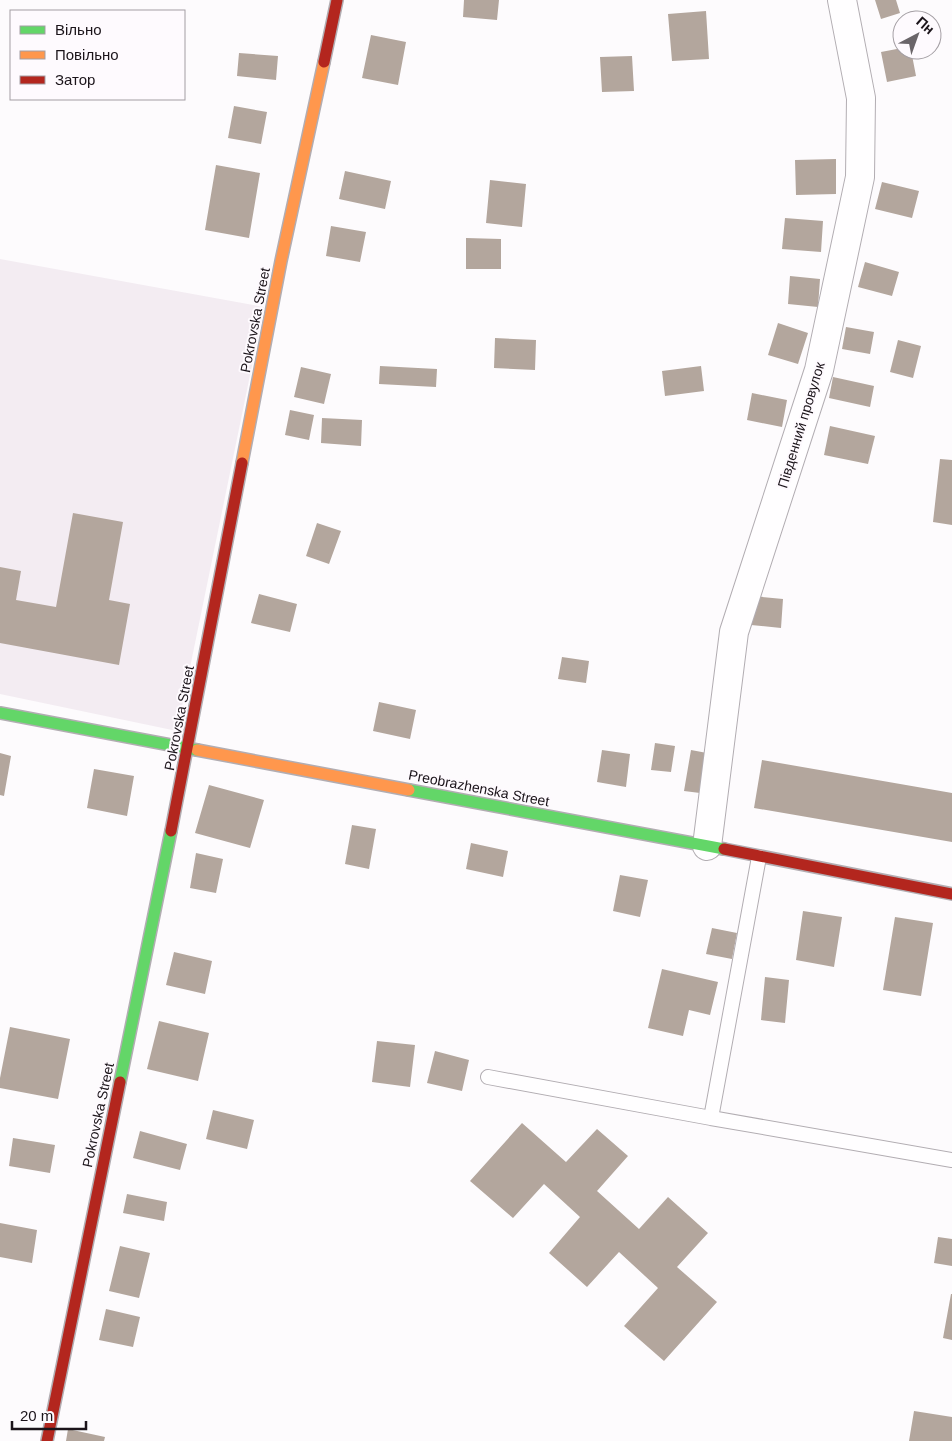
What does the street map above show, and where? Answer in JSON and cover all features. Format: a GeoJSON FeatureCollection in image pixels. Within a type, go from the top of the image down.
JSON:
{"type":"FeatureCollection","features":[{"type":"Feature","properties":{"kind":"street","name":"Pokrovska Street"},"geometry":{"type":"LineString","coordinates":[[47,1441],[188,748],[281,261],[337,0]]}},
{"type":"Feature","properties":{"kind":"street","name":"Південний провулок"},"geometry":{"type":"LineString","coordinates":[[708,846],[734,632],[819,370],[860,177],[861,98],[842,0]]}},
{"type":"Feature","properties":{"kind":"street","name":"Preobrazhenska Street"},"geometry":{"type":"LineString","coordinates":[[0,713],[708,846],[952,894]]}},
{"type":"Feature","properties":{"kind":"lane"},"geometry":{"type":"LineString","coordinates":[[711,1118],[759,857]]}},
{"type":"Feature","properties":{"kind":"lane"},"geometry":{"type":"LineString","coordinates":[[488,1077],[952,1160]]}},
{"type":"Feature","properties":{"kind":"shaded area"},"geometry":{"type":"Polygon","coordinates":[[[0,259],[264,307],[177,731],[0,694],[0,259]]]}},
{"type":"Feature","properties":{"kind":"building"},"geometry":{"type":"Polygon","coordinates":[[[464,0],[499,0],[497,20],[463,17],[464,0]]]}},
{"type":"Feature","properties":{"kind":"building"},"geometry":{"type":"Polygon","coordinates":[[[875,0],[896,0],[899,10],[892,10],[892,16],[881,19],[875,0]]]}},
{"type":"Feature","properties":{"kind":"building"},"geometry":{"type":"Polygon","coordinates":[[[706,11],[709,59],[672,61],[668,14],[706,11]]]}},
{"type":"Feature","properties":{"kind":"building"},"geometry":{"type":"Polygon","coordinates":[[[371,35],[406,42],[398,85],[362,78],[371,35]]]}},
{"type":"Feature","properties":{"kind":"building"},"geometry":{"type":"Polygon","coordinates":[[[892,50],[892,60],[913,60],[916,76],[887,82],[881,52],[892,50]]]}},
{"type":"Feature","properties":{"kind":"building"},"geometry":{"type":"Polygon","coordinates":[[[239,53],[278,56],[276,80],[237,76],[239,53]]]}},
{"type":"Feature","properties":{"kind":"building"},"geometry":{"type":"Polygon","coordinates":[[[632,56],[634,91],[602,92],[600,57],[632,56]]]}},
{"type":"Feature","properties":{"kind":"building"},"geometry":{"type":"Polygon","coordinates":[[[234,106],[267,112],[261,144],[228,138],[234,106]]]}},
{"type":"Feature","properties":{"kind":"building"},"geometry":{"type":"Polygon","coordinates":[[[836,159],[836,194],[796,195],[795,160],[836,159]]]}},
{"type":"Feature","properties":{"kind":"building"},"geometry":{"type":"Polygon","coordinates":[[[216,165],[260,173],[249,238],[205,230],[216,165]]]}},
{"type":"Feature","properties":{"kind":"building"},"geometry":{"type":"Polygon","coordinates":[[[345,171],[391,181],[385,209],[339,199],[345,171]]]}},
{"type":"Feature","properties":{"kind":"building"},"geometry":{"type":"Polygon","coordinates":[[[490,180],[526,184],[522,227],[486,223],[490,180]]]}},
{"type":"Feature","properties":{"kind":"building"},"geometry":{"type":"Polygon","coordinates":[[[882,182],[919,191],[912,218],[875,209],[882,182]]]}},
{"type":"Feature","properties":{"kind":"building"},"geometry":{"type":"Polygon","coordinates":[[[785,218],[823,221],[821,252],[782,249],[785,218]]]}},
{"type":"Feature","properties":{"kind":"building"},"geometry":{"type":"Polygon","coordinates":[[[331,226],[366,232],[360,262],[326,256],[331,226]]]}},
{"type":"Feature","properties":{"kind":"building"},"geometry":{"type":"Polygon","coordinates":[[[466,238],[501,239],[501,269],[466,269],[466,238]]]}},
{"type":"Feature","properties":{"kind":"building"},"geometry":{"type":"Polygon","coordinates":[[[865,262],[899,272],[892,296],[858,287],[865,262]]]}},
{"type":"Feature","properties":{"kind":"building"},"geometry":{"type":"Polygon","coordinates":[[[790,276],[820,279],[818,307],[788,304],[790,276]]]}},
{"type":"Feature","properties":{"kind":"building"},"geometry":{"type":"Polygon","coordinates":[[[778,323],[808,333],[798,364],[768,355],[778,323]]]}},
{"type":"Feature","properties":{"kind":"building"},"geometry":{"type":"Polygon","coordinates":[[[846,327],[874,332],[870,354],[842,349],[846,327]]]}},
{"type":"Feature","properties":{"kind":"building"},"geometry":{"type":"Polygon","coordinates":[[[495,338],[536,340],[535,370],[494,368],[495,338]]]}},
{"type":"Feature","properties":{"kind":"building"},"geometry":{"type":"Polygon","coordinates":[[[898,340],[921,346],[913,378],[890,372],[898,340]]]}},
{"type":"Feature","properties":{"kind":"building"},"geometry":{"type":"Polygon","coordinates":[[[380,366],[437,369],[436,387],[379,384],[380,366]]]}},
{"type":"Feature","properties":{"kind":"building"},"geometry":{"type":"Polygon","coordinates":[[[701,366],[704,391],[665,396],[662,371],[701,366]]]}},
{"type":"Feature","properties":{"kind":"building"},"geometry":{"type":"Polygon","coordinates":[[[301,367],[331,374],[324,404],[294,397],[301,367]]]}},
{"type":"Feature","properties":{"kind":"building"},"geometry":{"type":"Polygon","coordinates":[[[833,377],[874,386],[870,407],[829,398],[833,377]]]}},
{"type":"Feature","properties":{"kind":"building"},"geometry":{"type":"Polygon","coordinates":[[[752,393],[787,400],[782,427],[747,420],[752,393]]]}},
{"type":"Feature","properties":{"kind":"building"},"geometry":{"type":"Polygon","coordinates":[[[290,410],[314,415],[309,440],[285,435],[290,410]]]}},
{"type":"Feature","properties":{"kind":"building"},"geometry":{"type":"Polygon","coordinates":[[[322,418],[362,420],[361,446],[321,443],[322,418]]]}},
{"type":"Feature","properties":{"kind":"building"},"geometry":{"type":"Polygon","coordinates":[[[830,426],[875,436],[868,464],[824,455],[830,426]]]}},
{"type":"Feature","properties":{"kind":"building"},"geometry":{"type":"Polygon","coordinates":[[[940,459],[952,460],[952,525],[933,522],[940,459]]]}},
{"type":"Feature","properties":{"kind":"building"},"geometry":{"type":"Polygon","coordinates":[[[73,513],[123,522],[109,600],[130,604],[119,665],[0,643],[0,567],[21,571],[16,600],[56,607],[73,513]]]}},
{"type":"Feature","properties":{"kind":"building"},"geometry":{"type":"Polygon","coordinates":[[[317,523],[341,531],[329,564],[306,556],[317,523]]]}},
{"type":"Feature","properties":{"kind":"building"},"geometry":{"type":"Polygon","coordinates":[[[259,594],[297,604],[290,632],[251,623],[259,594]]]}},
{"type":"Feature","properties":{"kind":"building"},"geometry":{"type":"Polygon","coordinates":[[[753,596],[783,599],[781,628],[751,625],[753,596]]]}},
{"type":"Feature","properties":{"kind":"building"},"geometry":{"type":"Polygon","coordinates":[[[562,657],[589,661],[586,683],[558,679],[562,657]]]}},
{"type":"Feature","properties":{"kind":"building"},"geometry":{"type":"Polygon","coordinates":[[[379,702],[416,710],[410,739],[373,731],[379,702]]]}},
{"type":"Feature","properties":{"kind":"building"},"geometry":{"type":"Polygon","coordinates":[[[655,743],[675,746],[671,772],[651,770],[655,743]]]}},
{"type":"Feature","properties":{"kind":"building"},"geometry":{"type":"Polygon","coordinates":[[[602,750],[630,754],[626,787],[597,782],[602,750]]]}},
{"type":"Feature","properties":{"kind":"building"},"geometry":{"type":"Polygon","coordinates":[[[691,750],[707,753],[700,793],[684,791],[691,750]]]}},
{"type":"Feature","properties":{"kind":"building"},"geometry":{"type":"Polygon","coordinates":[[[0,753],[11,756],[4,796],[0,795],[0,753]]]}},
{"type":"Feature","properties":{"kind":"building"},"geometry":{"type":"Polygon","coordinates":[[[762,760],[952,793],[952,842],[754,808],[762,760]]]}},
{"type":"Feature","properties":{"kind":"building"},"geometry":{"type":"Polygon","coordinates":[[[94,769],[134,776],[127,816],[87,808],[94,769]]]}},
{"type":"Feature","properties":{"kind":"building"},"geometry":{"type":"Polygon","coordinates":[[[209,785],[264,800],[250,848],[195,833],[209,785]]]}},
{"type":"Feature","properties":{"kind":"building"},"geometry":{"type":"Polygon","coordinates":[[[352,825],[376,829],[369,869],[345,864],[352,825]]]}},
{"type":"Feature","properties":{"kind":"building"},"geometry":{"type":"Polygon","coordinates":[[[471,843],[508,851],[503,877],[466,869],[471,843]]]}},
{"type":"Feature","properties":{"kind":"building"},"geometry":{"type":"Polygon","coordinates":[[[196,853],[223,859],[216,893],[190,888],[196,853]]]}},
{"type":"Feature","properties":{"kind":"building"},"geometry":{"type":"Polygon","coordinates":[[[620,875],[648,880],[640,917],[613,911],[620,875]]]}},
{"type":"Feature","properties":{"kind":"building"},"geometry":{"type":"Polygon","coordinates":[[[803,911],[842,917],[834,967],[796,960],[803,911]]]}},
{"type":"Feature","properties":{"kind":"building"},"geometry":{"type":"Polygon","coordinates":[[[895,917],[933,923],[921,996],[883,990],[895,917]]]}},
{"type":"Feature","properties":{"kind":"building"},"geometry":{"type":"Polygon","coordinates":[[[712,928],[737,933],[732,959],[706,954],[712,928]]]}},
{"type":"Feature","properties":{"kind":"building"},"geometry":{"type":"Polygon","coordinates":[[[174,952],[212,961],[205,994],[166,985],[174,952]]]}},
{"type":"Feature","properties":{"kind":"building"},"geometry":{"type":"Polygon","coordinates":[[[662,969],[718,982],[710,1015],[689,1010],[683,1036],[648,1028],[662,969]]]}},
{"type":"Feature","properties":{"kind":"building"},"geometry":{"type":"Polygon","coordinates":[[[765,977],[789,980],[785,1023],[761,1020],[765,977]]]}},
{"type":"Feature","properties":{"kind":"building"},"geometry":{"type":"Polygon","coordinates":[[[159,1021],[209,1033],[198,1081],[147,1069],[159,1021]]]}},
{"type":"Feature","properties":{"kind":"building"},"geometry":{"type":"Polygon","coordinates":[[[10,1027],[70,1039],[58,1099],[0,1088],[0,1078],[10,1027]]]}},
{"type":"Feature","properties":{"kind":"building"},"geometry":{"type":"Polygon","coordinates":[[[377,1041],[415,1045],[410,1087],[372,1082],[377,1041]]]}},
{"type":"Feature","properties":{"kind":"building"},"geometry":{"type":"Polygon","coordinates":[[[435,1051],[469,1060],[462,1091],[427,1083],[435,1051]]]}},
{"type":"Feature","properties":{"kind":"building"},"geometry":{"type":"Polygon","coordinates":[[[213,1110],[254,1120],[247,1149],[206,1139],[213,1110]]]}},
{"type":"Feature","properties":{"kind":"building"},"geometry":{"type":"Polygon","coordinates":[[[522,1123],[566,1162],[597,1129],[628,1156],[597,1191],[639,1229],[668,1197],[708,1233],[677,1267],[717,1302],[664,1361],[624,1326],[658,1288],[619,1252],[587,1287],[549,1253],[580,1217],[544,1184],[513,1218],[470,1181],[522,1123]]]}},
{"type":"Feature","properties":{"kind":"building"},"geometry":{"type":"Polygon","coordinates":[[[140,1131],[187,1144],[180,1170],[133,1158],[140,1131]]]}},
{"type":"Feature","properties":{"kind":"building"},"geometry":{"type":"Polygon","coordinates":[[[13,1138],[55,1145],[50,1173],[9,1166],[13,1138]]]}},
{"type":"Feature","properties":{"kind":"building"},"geometry":{"type":"Polygon","coordinates":[[[127,1194],[167,1202],[164,1221],[123,1213],[127,1194]]]}},
{"type":"Feature","properties":{"kind":"building"},"geometry":{"type":"Polygon","coordinates":[[[0,1223],[37,1230],[32,1263],[0,1257],[0,1223]]]}},
{"type":"Feature","properties":{"kind":"building"},"geometry":{"type":"Polygon","coordinates":[[[938,1237],[952,1239],[952,1266],[934,1263],[938,1237]]]}},
{"type":"Feature","properties":{"kind":"building"},"geometry":{"type":"Polygon","coordinates":[[[120,1246],[150,1253],[139,1298],[109,1291],[120,1246]]]}},
{"type":"Feature","properties":{"kind":"building"},"geometry":{"type":"Polygon","coordinates":[[[952,1294],[952,1340],[943,1338],[952,1294]]]}},
{"type":"Feature","properties":{"kind":"building"},"geometry":{"type":"Polygon","coordinates":[[[106,1309],[140,1317],[133,1347],[99,1340],[106,1309]]]}},
{"type":"Feature","properties":{"kind":"building"},"geometry":{"type":"Polygon","coordinates":[[[914,1411],[952,1417],[952,1441],[909,1441],[914,1411]]]}},
{"type":"Feature","properties":{"kind":"building"},"geometry":{"type":"Polygon","coordinates":[[[68,1429],[105,1437],[104,1441],[66,1441],[68,1429]]]}},
{"type":"Feature","properties":{"kind":"traffic: fast"},"geometry":{"type":"LineString","coordinates":[[0,713],[197,750]]}},
{"type":"Feature","properties":{"kind":"traffic: fast"},"geometry":{"type":"LineString","coordinates":[[409,790],[724,849]]}},
{"type":"Feature","properties":{"kind":"traffic: fast"},"geometry":{"type":"LineString","coordinates":[[120,1082],[171,831]]}},
{"type":"Feature","properties":{"kind":"traffic: slow"},"geometry":{"type":"LineString","coordinates":[[242,463],[281,261],[324,62]]}},
{"type":"Feature","properties":{"kind":"traffic: slow"},"geometry":{"type":"LineString","coordinates":[[197,750],[409,790]]}},
{"type":"Feature","properties":{"kind":"traffic: jam"},"geometry":{"type":"LineString","coordinates":[[324,62],[337,0]]}},
{"type":"Feature","properties":{"kind":"traffic: jam"},"geometry":{"type":"LineString","coordinates":[[171,831],[242,463]]}},
{"type":"Feature","properties":{"kind":"traffic: jam"},"geometry":{"type":"LineString","coordinates":[[724,849],[952,894]]}},
{"type":"Feature","properties":{"kind":"traffic: jam"},"geometry":{"type":"LineString","coordinates":[[47,1441],[120,1082]]}}]}
